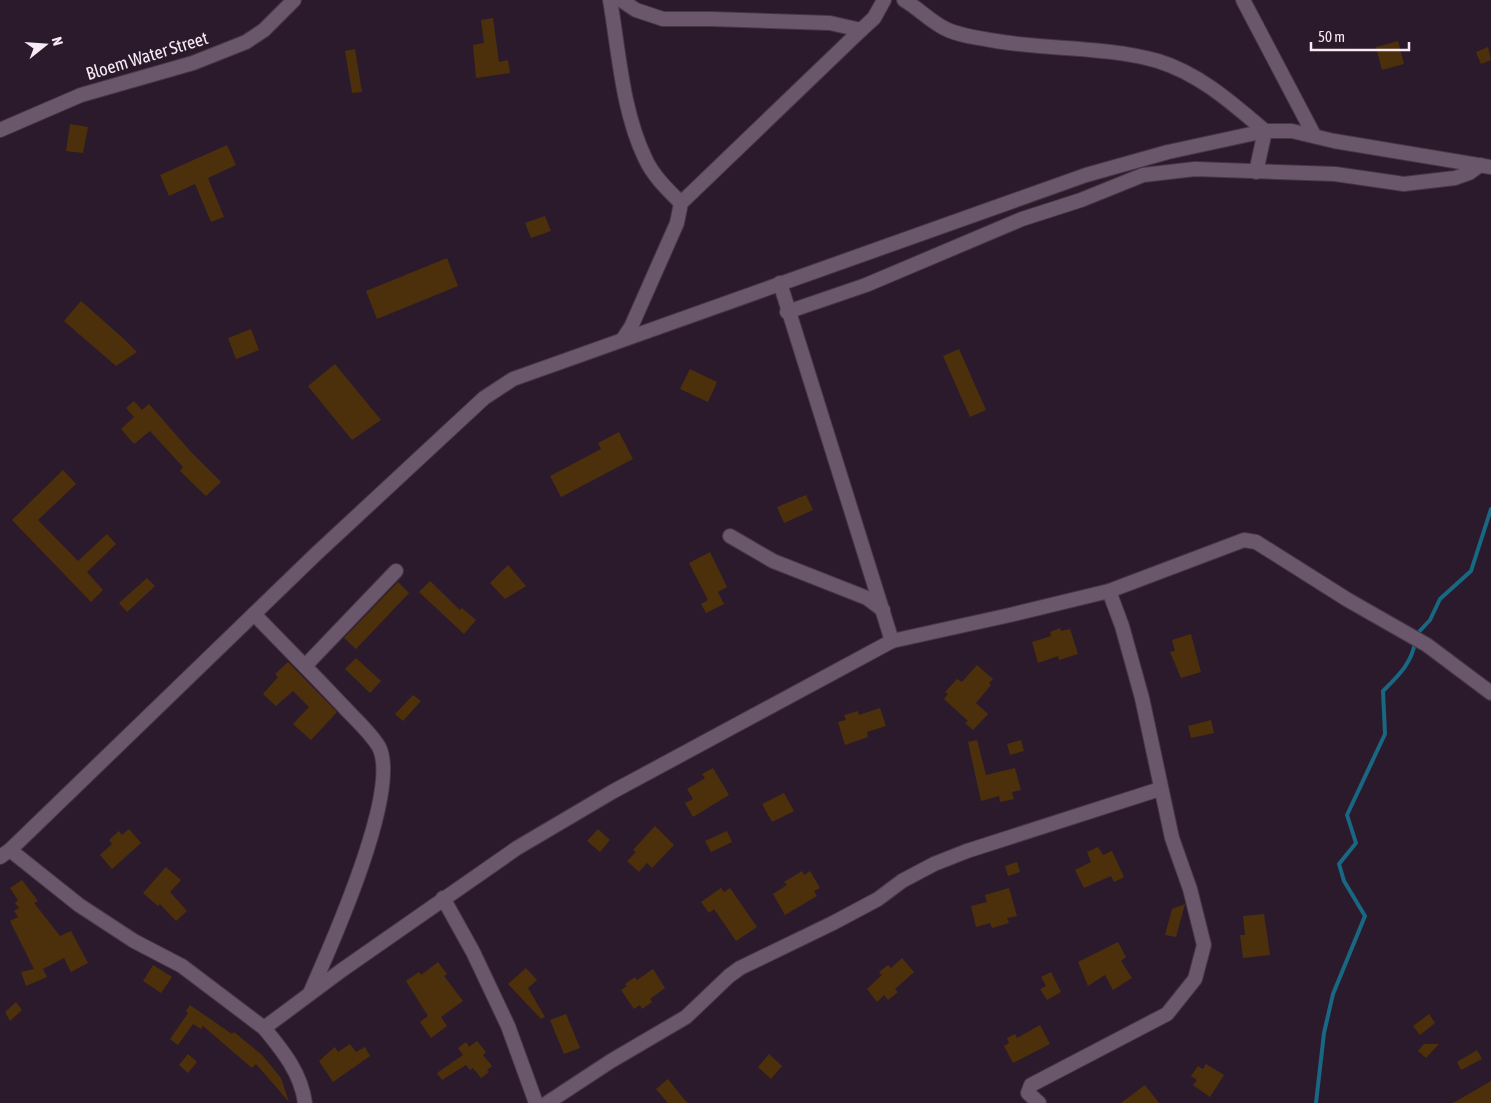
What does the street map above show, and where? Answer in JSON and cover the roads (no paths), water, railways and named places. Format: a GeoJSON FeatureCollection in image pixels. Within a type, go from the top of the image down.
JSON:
{"type":"FeatureCollection","features":[{"type":"Feature","properties":{"kind":"street","name":"Bloem Water Street"},"geometry":{"type":"LineString","coordinates":[[0,130],[81,95],[193,64],[246,42],[264,30],[294,0]]}},
{"type":"Feature","properties":{"kind":"street"},"geometry":{"type":"LineString","coordinates":[[610,0],[630,113],[645,159],[660,182],[681,203]]}},
{"type":"Feature","properties":{"kind":"street"},"geometry":{"type":"LineString","coordinates":[[622,0],[636,10],[663,19],[830,23],[861,30]]}},
{"type":"Feature","properties":{"kind":"street"},"geometry":{"type":"LineString","coordinates":[[623,339],[639,310],[677,223],[681,203],[874,18],[884,0]]}},
{"type":"Feature","properties":{"kind":"street"},"geometry":{"type":"LineString","coordinates":[[904,0],[945,29],[978,38],[1017,44],[1103,50],[1158,61],[1187,73],[1218,91],[1265,131]]}},
{"type":"Feature","properties":{"kind":"street"},"geometry":{"type":"LineString","coordinates":[[1244,0],[1314,135]]}},
{"type":"Feature","properties":{"kind":"street"},"geometry":{"type":"LineString","coordinates":[[1256,172],[1265,131]]}},
{"type":"Feature","properties":{"kind":"street"},"geometry":{"type":"LineString","coordinates":[[305,1103],[298,1076],[288,1058],[264,1028],[182,966],[134,941],[5,853],[254,614],[484,398],[513,379],[623,339],[1086,175],[1168,152],[1265,131],[1314,135],[1334,141],[1486,166]]}},
{"type":"Feature","properties":{"kind":"street"},"geometry":{"type":"LineString","coordinates":[[788,312],[866,285],[1022,219],[1081,200],[1143,175],[1195,169],[1335,174],[1387,184],[1404,184],[1455,178],[1486,166]]}},
{"type":"Feature","properties":{"kind":"street"},"geometry":{"type":"LineString","coordinates":[[780,283],[892,641]]}},
{"type":"Feature","properties":{"kind":"street"},"geometry":{"type":"LineString","coordinates":[[730,536],[773,561],[859,594],[883,610]]}},
{"type":"Feature","properties":{"kind":"street"},"geometry":{"type":"LineString","coordinates":[[264,1028],[443,898],[517,848],[575,813],[892,641],[1010,616],[1108,591],[1244,540],[1256,542],[1348,600],[1427,645],[1491,693]]}},
{"type":"Feature","properties":{"kind":"street"},"geometry":{"type":"LineString","coordinates":[[305,666],[396,571]]}},
{"type":"Feature","properties":{"kind":"street"},"geometry":{"type":"LineString","coordinates":[[1039,1103],[1028,1092],[1031,1085],[1167,1014],[1195,980],[1204,945],[1200,922],[1172,838],[1160,790],[1142,698],[1122,626],[1108,591]]}},
{"type":"Feature","properties":{"kind":"street"},"geometry":{"type":"LineString","coordinates":[[254,614],[305,666],[379,748],[383,785],[378,807],[357,877],[309,994]]}},
{"type":"Feature","properties":{"kind":"street"},"geometry":{"type":"LineString","coordinates":[[546,1103],[611,1061],[686,1017],[740,968],[878,899],[902,881],[934,864],[967,851],[1160,790]]}},
{"type":"Feature","properties":{"kind":"street"},"geometry":{"type":"LineString","coordinates":[[443,898],[473,952],[504,1018],[536,1103]]}},
{"type":"Feature","properties":{"kind":"waterway"},"geometry":{"type":"LineString","coordinates":[[1416,635],[1430,620],[1440,599],[1471,571],[1491,509]]}},
{"type":"Feature","properties":{"kind":"waterway"},"geometry":{"type":"LineString","coordinates":[[1316,1103],[1324,1033],[1333,994],[1365,916],[1344,881],[1339,864],[1356,843],[1347,815],[1385,734],[1383,691],[1408,663],[1415,642]]}}]}
